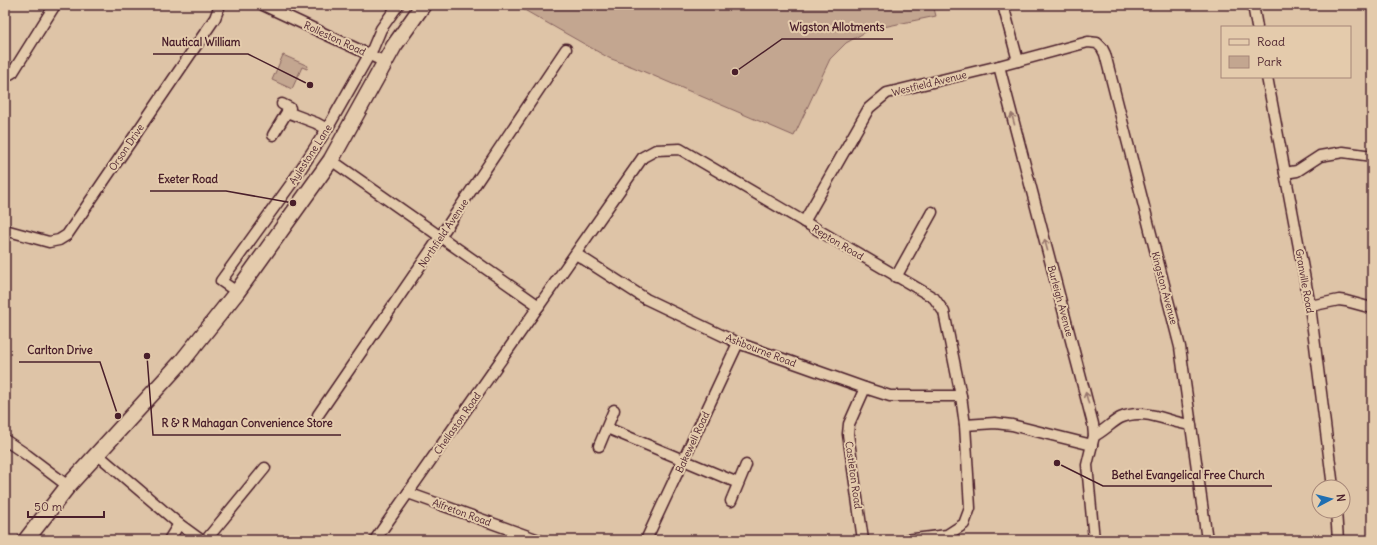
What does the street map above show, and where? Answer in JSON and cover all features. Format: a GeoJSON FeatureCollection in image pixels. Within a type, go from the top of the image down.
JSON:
{"type":"FeatureCollection","features":[{"type":"Feature","properties":{"kind":"main road","name":"Aylestone Lane"},"geometry":{"type":"LineString","coordinates":[[26,540],[68,486],[183,360],[237,292],[331,160],[398,40],[423,5]]}},
{"type":"Feature","properties":{"kind":"street"},"geometry":{"type":"LineString","coordinates":[[5,77],[13,72],[56,5]]}},
{"type":"Feature","properties":{"kind":"street","name":"Orson Drive"},"geometry":{"type":"LineString","coordinates":[[5,230],[49,242],[59,240],[67,234],[215,18],[220,5]]}},
{"type":"Feature","properties":{"kind":"street","name":"Rolleston Road"},"geometry":{"type":"LineString","coordinates":[[262,5],[385,62]]}},
{"type":"Feature","properties":{"kind":"street","name":"Aylestone Lane"},"geometry":{"type":"LineString","coordinates":[[237,292],[221,281],[292,184],[327,129],[381,29],[398,5]]}},
{"type":"Feature","properties":{"kind":"street"},"geometry":{"type":"LineString","coordinates":[[1003,5],[1018,61]]}},
{"type":"Feature","properties":{"kind":"street"},"geometry":{"type":"LineString","coordinates":[[1253,5],[1258,26]]}},
{"type":"Feature","properties":{"kind":"street","name":"Westfield Avenue"},"geometry":{"type":"LineString","coordinates":[[804,222],[869,108],[888,93],[999,66],[1088,42],[1097,43]]}},
{"type":"Feature","properties":{"kind":"street","name":"Kingston Avenue"},"geometry":{"type":"LineString","coordinates":[[1097,43],[1105,54],[1180,347],[1207,540]]}},
{"type":"Feature","properties":{"kind":"street","name":"Northfield Avenue"},"geometry":{"type":"LineString","coordinates":[[318,415],[566,49]]}},
{"type":"Feature","properties":{"kind":"street","name":"Burleigh Avenue"},"geometry":{"type":"LineString","coordinates":[[999,66],[1093,424],[1093,440],[1087,465],[1094,540]]}},
{"type":"Feature","properties":{"kind":"street","name":"Granville Road"},"geometry":{"type":"LineString","coordinates":[[1267,78],[1310,306],[1332,479]]}},
{"type":"Feature","properties":{"kind":"street"},"geometry":{"type":"LineString","coordinates":[[273,135],[285,108],[327,129]]}},
{"type":"Feature","properties":{"kind":"street","name":"Repton Road"},"geometry":{"type":"LineString","coordinates":[[539,306],[643,157],[656,150],[680,149],[934,298],[944,312],[961,396],[965,425],[970,508],[964,524],[947,535],[906,540]]}},
{"type":"Feature","properties":{"kind":"street"},"geometry":{"type":"LineString","coordinates":[[1285,173],[1297,171],[1320,156],[1343,152],[1372,156]]}},
{"type":"Feature","properties":{"kind":"street"},"geometry":{"type":"LineString","coordinates":[[331,160],[539,306]]}},
{"type":"Feature","properties":{"kind":"street"},"geometry":{"type":"LineString","coordinates":[[896,277],[932,212]]}},
{"type":"Feature","properties":{"kind":"street","name":"Ashbourne Road"},"geometry":{"type":"LineString","coordinates":[[576,254],[646,299],[738,343],[890,396],[961,396]]}},
{"type":"Feature","properties":{"kind":"street"},"geometry":{"type":"LineString","coordinates":[[1310,306],[1339,300],[1372,308]]}},
{"type":"Feature","properties":{"kind":"street","name":"Chellaston Road"},"geometry":{"type":"LineString","coordinates":[[375,540],[539,306]]}},
{"type":"Feature","properties":{"kind":"street","name":"Bakewell Road"},"geometry":{"type":"LineString","coordinates":[[646,540],[738,343]]}},
{"type":"Feature","properties":{"kind":"street","name":"Castleton Road"},"geometry":{"type":"LineString","coordinates":[[863,540],[848,434],[849,424],[865,388]]}},
{"type":"Feature","properties":{"kind":"street"},"geometry":{"type":"LineString","coordinates":[[599,446],[614,410]]}},
{"type":"Feature","properties":{"kind":"street"},"geometry":{"type":"LineString","coordinates":[[965,425],[995,423],[1093,440],[1120,418],[1135,414],[1152,414],[1179,423],[1191,425]]}},
{"type":"Feature","properties":{"kind":"street"},"geometry":{"type":"LineString","coordinates":[[607,428],[738,483]]}},
{"type":"Feature","properties":{"kind":"street"},"geometry":{"type":"LineString","coordinates":[[5,440],[68,486]]}},
{"type":"Feature","properties":{"kind":"street"},"geometry":{"type":"LineString","coordinates":[[97,454],[179,524],[201,540]]}},
{"type":"Feature","properties":{"kind":"street"},"geometry":{"type":"LineString","coordinates":[[731,501],[746,465]]}},
{"type":"Feature","properties":{"kind":"street"},"geometry":{"type":"LineString","coordinates":[[206,540],[266,468]]}},
{"type":"Feature","properties":{"kind":"street","name":"Alfreton Road"},"geometry":{"type":"LineString","coordinates":[[408,493],[539,540]]}},
{"type":"Feature","properties":{"kind":"street"},"geometry":{"type":"LineString","coordinates":[[1337,519],[1338,540]]}},
{"type":"Feature","properties":{"kind":"street"},"geometry":{"type":"LineString","coordinates":[[169,540],[179,524]]}},
{"type":"Feature","properties":{"kind":"shaded area"},"geometry":{"type":"Polygon","coordinates":[[[933,5],[960,5],[935,11],[933,5]]]}},
{"type":"Feature","properties":{"kind":"green space"},"geometry":{"type":"Polygon","coordinates":[[[521,5],[933,5],[936,16],[869,30],[846,43],[830,59],[794,136],[609,58],[519,7],[521,5]]]}},
{"type":"Feature","properties":{"kind":"green space"},"geometry":{"type":"Polygon","coordinates":[[[283,55],[308,66],[307,69],[302,67],[292,89],[272,80],[283,55]]]}},
{"type":"Feature","properties":{"kind":"place","name":"Wigston Allotments"},"geometry":{"type":"Point","coordinates":[735,72]}},
{"type":"Feature","properties":{"kind":"place","name":"Nautical William"},"geometry":{"type":"Point","coordinates":[310,85]}},
{"type":"Feature","properties":{"kind":"place","name":"Exeter Road"},"geometry":{"type":"Point","coordinates":[293,203]}},
{"type":"Feature","properties":{"kind":"place","name":"R & R Mahagan Convenience Store"},"geometry":{"type":"Point","coordinates":[147,356]}},
{"type":"Feature","properties":{"kind":"place","name":"Carlton Drive"},"geometry":{"type":"Point","coordinates":[118,416]}},
{"type":"Feature","properties":{"kind":"place","name":"Bethel Evangelical Free Church"},"geometry":{"type":"Point","coordinates":[1057,463]}}]}
